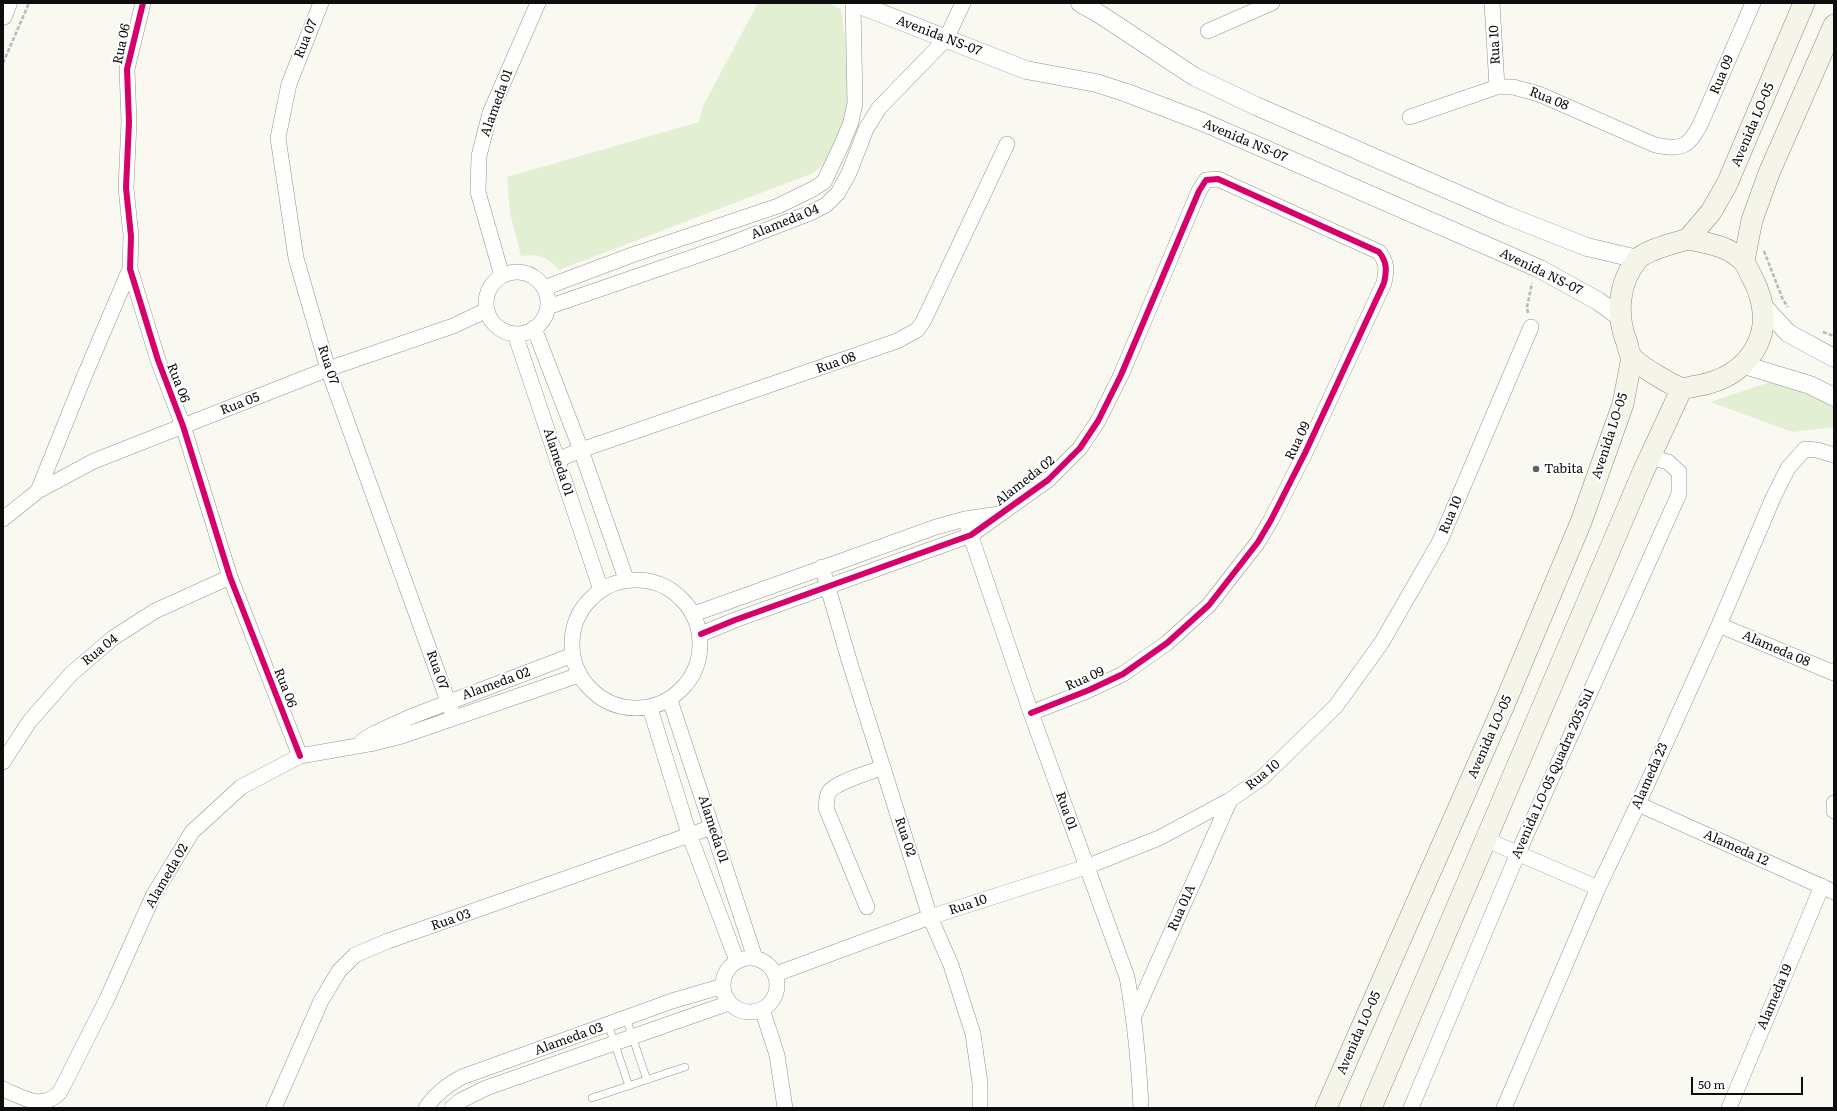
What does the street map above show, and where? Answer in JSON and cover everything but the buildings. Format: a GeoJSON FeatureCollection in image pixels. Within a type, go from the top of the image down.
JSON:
{"type":"FeatureCollection","features":[{"type":"Feature","properties":{"kind":"main road","name":"Avenida LO-05"},"geometry":{"type":"LineString","coordinates":[[1688,239],[1711,212],[1727,184],[1804,3]]}},
{"type":"Feature","properties":{"kind":"main road"},"geometry":{"type":"LineString","coordinates":[[1744,261],[1752,220],[1769,173],[1834,25]]}},
{"type":"Feature","properties":{"kind":"main road"},"geometry":{"type":"LineString","coordinates":[[1688,239],[1723,248],[1744,261],[1756,284],[1764,308],[1764,326],[1755,348],[1744,365],[1720,380],[1682,388],[1656,375],[1632,357],[1620,317],[1621,297],[1627,277],[1638,259],[1665,246],[1688,239]]}},
{"type":"Feature","properties":{"kind":"main road","name":"Avenida LO-05"},"geometry":{"type":"LineString","coordinates":[[1326,1108],[1498,718],[1581,522],[1623,404],[1632,357]]}},
{"type":"Feature","properties":{"kind":"main road"},"geometry":{"type":"LineString","coordinates":[[1371,1108],[1650,457],[1682,388]]}},
{"type":"Feature","properties":{"kind":"street"},"geometry":{"type":"LineString","coordinates":[[3,16],[8,3]]}},
{"type":"Feature","properties":{"kind":"street","name":"Rua 06"},"geometry":{"type":"LineString","coordinates":[[143,3],[127,69],[129,122],[126,188],[131,236],[130,269],[158,360],[183,426],[230,577],[300,756]]}},
{"type":"Feature","properties":{"kind":"street","name":"Rua 07"},"geometry":{"type":"LineString","coordinates":[[321,3],[289,84],[278,138],[296,258],[328,369],[454,718]]}},
{"type":"Feature","properties":{"kind":"street","name":"Alameda 01"},"geometry":{"type":"LineString","coordinates":[[502,276],[478,192],[479,156],[490,113],[538,3]]}},
{"type":"Feature","properties":{"kind":"street","name":"Avenida NS-07"},"geometry":{"type":"LineString","coordinates":[[854,3],[1026,70],[1096,83],[1128,93],[1196,119],[1540,269],[1598,301],[1620,317]]}},
{"type":"Feature","properties":{"kind":"street","name":"Alameda 04"},"geometry":{"type":"LineString","coordinates":[[544,288],[632,255],[778,206],[824,182],[851,122],[855,103],[854,3]]}},
{"type":"Feature","properties":{"kind":"street","name":"Alameda 04"},"geometry":{"type":"LineString","coordinates":[[548,307],[771,228],[810,213],[826,205],[838,193],[849,173],[866,129],[879,108],[946,39],[963,3]]}},
{"type":"Feature","properties":{"kind":"street"},"geometry":{"type":"LineString","coordinates":[[1080,3],[1101,15],[1195,77],[1256,106],[1508,216],[1587,247],[1638,259]]}},
{"type":"Feature","properties":{"kind":"street"},"geometry":{"type":"LineString","coordinates":[[1208,31],[1272,3]]}},
{"type":"Feature","properties":{"kind":"street","name":"Rua 10"},"geometry":{"type":"LineString","coordinates":[[1492,3],[1497,87]]}},
{"type":"Feature","properties":{"kind":"street","name":"Rua 09"},"geometry":{"type":"LineString","coordinates":[[1687,145],[1694,137],[1704,118],[1749,4]]}},
{"type":"Feature","properties":{"kind":"street","name":"Rua 08"},"geometry":{"type":"LineString","coordinates":[[1410,117],[1497,87],[1518,87],[1539,94],[1655,145],[1676,147],[1687,145]]}},
{"type":"Feature","properties":{"kind":"street","name":"Rua 08"},"geometry":{"type":"LineString","coordinates":[[557,460],[581,450],[890,344],[917,330],[923,322],[1007,144]]}},
{"type":"Feature","properties":{"kind":"street","name":"Rua 09"},"geometry":{"type":"LineString","coordinates":[[1031,713],[1089,690],[1123,674],[1167,643],[1209,605],[1254,548],[1271,520],[1305,453],[1384,283],[1387,270],[1385,262],[1379,252],[1218,179],[1209,179]]}},
{"type":"Feature","properties":{"kind":"street","name":"Alameda 02"},"geometry":{"type":"LineString","coordinates":[[701,634],[735,620],[971,535],[1048,480],[1080,448],[1098,422],[1124,368],[1199,191],[1204,182],[1209,179]]}},
{"type":"Feature","properties":{"kind":"street"},"geometry":{"type":"LineString","coordinates":[[653,248],[661,267]]}},
{"type":"Feature","properties":{"kind":"street"},"geometry":{"type":"LineString","coordinates":[[632,255],[638,276]]}},
{"type":"Feature","properties":{"kind":"street"},"geometry":{"type":"LineString","coordinates":[[38,491],[130,269]]}},
{"type":"Feature","properties":{"kind":"street"},"geometry":{"type":"LineString","coordinates":[[511,272],[525,274],[538,280],[544,288],[548,307],[541,322],[534,328],[515,334],[506,332],[497,327],[491,319],[487,310],[486,300],[489,290],[494,282],[502,276],[511,272]]}},
{"type":"Feature","properties":{"kind":"street"},"geometry":{"type":"LineString","coordinates":[[1764,308],[1788,333],[1834,358]]}},
{"type":"Feature","properties":{"kind":"street","name":"Rua 05"},"geometry":{"type":"LineString","coordinates":[[3,519],[38,491],[94,461],[328,369],[453,326],[487,310]]}},
{"type":"Feature","properties":{"kind":"street","name":"Rua 10"},"geometry":{"type":"LineString","coordinates":[[776,974],[930,917],[1086,867],[1159,838],[1230,800],[1263,777],[1336,706],[1382,642],[1440,541],[1531,327]]}},
{"type":"Feature","properties":{"kind":"street","name":"Alameda 01"},"geometry":{"type":"LineString","coordinates":[[534,328],[581,450],[626,579]]}},
{"type":"Feature","properties":{"kind":"street","name":"Alameda 01"},"geometry":{"type":"LineString","coordinates":[[515,334],[601,590]]}},
{"type":"Feature","properties":{"kind":"street"},"geometry":{"type":"LineString","coordinates":[[1744,365],[1810,385],[1834,396]]}},
{"type":"Feature","properties":{"kind":"street","name":"Alameda 23"},"geometry":{"type":"LineString","coordinates":[[1507,1107],[1598,888],[1638,804],[1719,625],[1773,498],[1788,468],[1805,450],[1817,450],[1834,455]]}},
{"type":"Feature","properties":{"kind":"street","name":"Avenida LO-05 Quadra 205 Sul"},"geometry":{"type":"LineString","coordinates":[[1411,1108],[1518,853],[1678,494],[1679,472],[1668,462],[1650,457]]}},
{"type":"Feature","properties":{"kind":"street","name":"Alameda 02"},"geometry":{"type":"LineString","coordinates":[[694,614],[936,527],[965,519],[1002,514]]}},
{"type":"Feature","properties":{"kind":"street","name":"Rua 01"},"geometry":{"type":"LineString","coordinates":[[965,519],[1031,713],[1127,978],[1134,1016],[1140,1068],[1141,1108]]}},
{"type":"Feature","properties":{"kind":"street","name":"Rua 02"},"geometry":{"type":"LineString","coordinates":[[822,568],[849,660],[930,917],[951,965],[973,1034],[980,1083],[980,1108]]}},
{"type":"Feature","properties":{"kind":"street","name":"Rua 04"},"geometry":{"type":"LineString","coordinates":[[3,762],[28,722],[71,674],[113,638],[155,611],[230,577]]}},
{"type":"Feature","properties":{"kind":"street"},"geometry":{"type":"LineString","coordinates":[[626,579],[660,584],[677,593],[694,614],[701,634],[701,648],[697,668],[686,686],[670,700],[650,708],[629,709],[609,704],[592,692],[579,675],[573,655],[572,637],[577,619],[587,603],[601,590],[626,579]]}},
{"type":"Feature","properties":{"kind":"street","name":"Alameda 08"},"geometry":{"type":"LineString","coordinates":[[1719,625],[1834,673]]}},
{"type":"Feature","properties":{"kind":"street","name":"Alameda 02"},"geometry":{"type":"LineString","coordinates":[[356,745],[382,730],[449,701],[573,655]]}},
{"type":"Feature","properties":{"kind":"street","name":"Alameda 02"},"geometry":{"type":"LineString","coordinates":[[3,1089],[36,1103],[44,1104],[60,1092],[106,1001],[153,896],[192,832],[241,787],[300,756],[374,743],[402,736],[579,675]]}},
{"type":"Feature","properties":{"kind":"street","name":"Alameda 01"},"geometry":{"type":"LineString","coordinates":[[670,700],[755,958]]}},
{"type":"Feature","properties":{"kind":"street","name":"Alameda 01"},"geometry":{"type":"LineString","coordinates":[[650,708],[689,834],[737,961]]}},
{"type":"Feature","properties":{"kind":"street"},"geometry":{"type":"LineString","coordinates":[[867,907],[826,808],[827,796],[830,790],[840,784],[883,767]]}},
{"type":"Feature","properties":{"kind":"street","name":"Rua 01A"},"geometry":{"type":"LineString","coordinates":[[1134,1016],[1230,800]]}},
{"type":"Feature","properties":{"kind":"street"},"geometry":{"type":"LineString","coordinates":[[1834,803],[1834,811]]}},
{"type":"Feature","properties":{"kind":"street","name":"Alameda 12"},"geometry":{"type":"LineString","coordinates":[[1638,804],[1828,889]]}},
{"type":"Feature","properties":{"kind":"street","name":"Rua 03"},"geometry":{"type":"LineString","coordinates":[[274,1108],[321,1001],[339,971],[355,955],[388,941],[712,827]]}},
{"type":"Feature","properties":{"kind":"street"},"geometry":{"type":"LineString","coordinates":[[1487,840],[1598,888]]}},
{"type":"Feature","properties":{"kind":"street","name":"Alameda 19"},"geometry":{"type":"LineString","coordinates":[[1729,1108],[1828,889]]}},
{"type":"Feature","properties":{"kind":"street"},"geometry":{"type":"LineString","coordinates":[[746,958],[755,958],[764,961],[771,966],[776,974],[776,994],[769,1005],[754,1012],[746,1012],[738,1010],[729,1004],[723,986],[725,974],[730,966],[737,961],[746,958]]}},
{"type":"Feature","properties":{"kind":"street","name":"Alameda 03"},"geometry":{"type":"LineString","coordinates":[[426,1108],[434,1097],[449,1083],[462,1077],[672,1001],[723,986]]}},
{"type":"Feature","properties":{"kind":"street","name":"Alameda 03"},"geometry":{"type":"LineString","coordinates":[[452,1108],[460,1101],[486,1088],[729,1004]]}},
{"type":"Feature","properties":{"kind":"street"},"geometry":{"type":"LineString","coordinates":[[762,1009],[777,1055],[785,1108]]}},
{"type":"Feature","properties":{"kind":"lane"},"geometry":{"type":"LineString","coordinates":[[626,1018],[647,1080]]}},
{"type":"Feature","properties":{"kind":"lane"},"geometry":{"type":"LineString","coordinates":[[608,1024],[629,1086]]}},
{"type":"Feature","properties":{"kind":"lane"},"geometry":{"type":"LineString","coordinates":[[592,1098],[685,1067]]}},
{"type":"Feature","properties":{"kind":"path"},"geometry":{"type":"LineString","coordinates":[[3,63],[29,3]]}},
{"type":"Feature","properties":{"kind":"path"},"geometry":{"type":"LineString","coordinates":[[1764,249],[1783,300],[1792,313]]}},
{"type":"Feature","properties":{"kind":"path"},"geometry":{"type":"LineString","coordinates":[[1531,327],[1527,308],[1529,290],[1534,277],[1540,269]]}},
{"type":"Feature","properties":{"kind":"path"},"geometry":{"type":"LineString","coordinates":[[1818,330],[1834,336]]}},
{"type":"Feature","properties":{"kind":"green space"},"geometry":{"type":"Polygon","coordinates":[[[758,3],[829,3],[841,9],[851,82],[853,111],[836,156],[813,173],[559,270],[542,257],[533,255],[521,256],[510,213],[507,177],[699,122],[703,106],[758,3]]]}},
{"type":"Feature","properties":{"kind":"green space"},"geometry":{"type":"Polygon","coordinates":[[[1782,378],[1834,393],[1834,427],[1793,432],[1710,402],[1782,378]]]}},
{"type":"Feature","properties":{"kind":"cycle path"},"geometry":{"type":"LineString","coordinates":[[143,3],[127,69],[129,122],[126,188],[131,236],[130,269],[158,360],[183,426],[230,577],[300,756]]}},
{"type":"Feature","properties":{"kind":"cycle path"},"geometry":{"type":"LineString","coordinates":[[701,634],[735,620],[971,535],[1048,480],[1080,448],[1098,421],[1121,375],[1199,191],[1206,180],[1218,179],[1379,252],[1384,259],[1386,266],[1384,283],[1305,453],[1271,520],[1258,542],[1209,605],[1167,643],[1123,674],[1089,690],[1031,713]]}},
{"type":"Feature","properties":{"kind":"place","name":"Tabita"},"geometry":{"type":"Point","coordinates":[1536,469]}}]}
